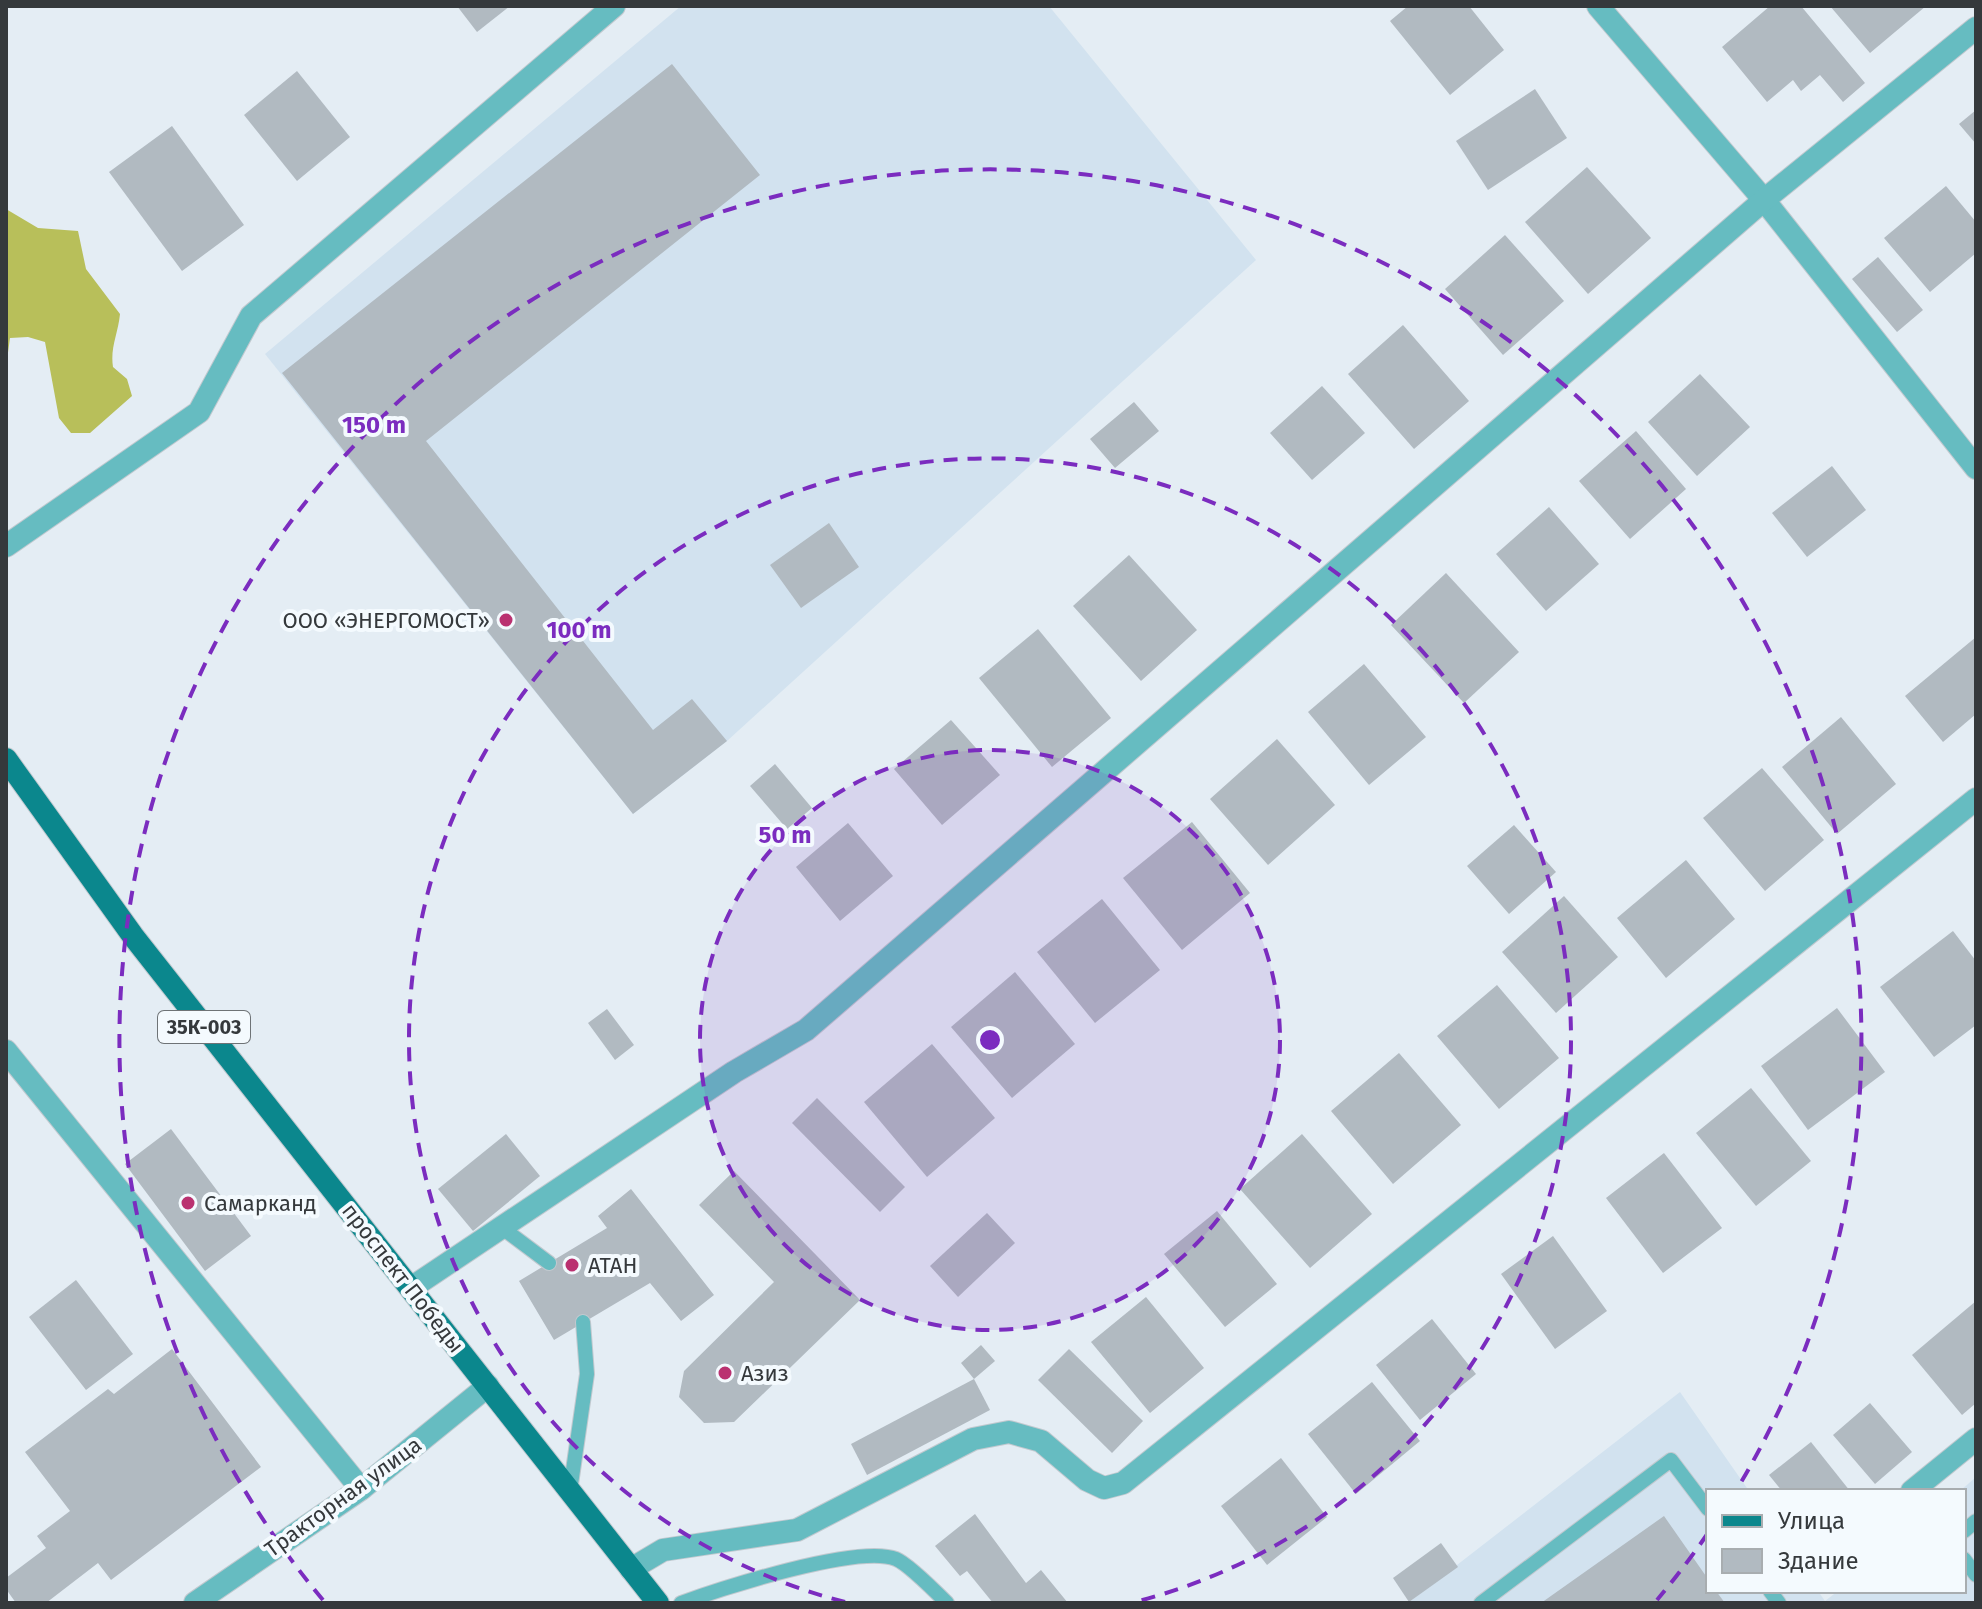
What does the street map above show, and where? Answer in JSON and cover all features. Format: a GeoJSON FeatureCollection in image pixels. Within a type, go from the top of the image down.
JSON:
{"type":"FeatureCollection","features":[{"type":"Feature","properties":{"kind":"main road","name":"проспект Победы"},"geometry":{"type":"LineString","coordinates":[[6,759],[133,936],[658,1603]]}},
{"type":"Feature","properties":{"kind":"street"},"geometry":{"type":"LineString","coordinates":[[6,546],[199,412],[251,316],[614,6]]}},
{"type":"Feature","properties":{"kind":"street"},"geometry":{"type":"LineString","coordinates":[[1598,6],[1764,200],[1976,468]]}},
{"type":"Feature","properties":{"kind":"street"},"geometry":{"type":"LineString","coordinates":[[411,1288],[734,1072],[806,1030],[1764,200],[1976,28]]}},
{"type":"Feature","properties":{"kind":"street"},"geometry":{"type":"LineString","coordinates":[[631,1569],[663,1550],[797,1530],[973,1439],[1009,1432],[1041,1441],[1087,1480],[1104,1488],[1123,1483],[1976,799]]}},
{"type":"Feature","properties":{"kind":"street"},"geometry":{"type":"LineString","coordinates":[[6,1051],[361,1489]]}},
{"type":"Feature","properties":{"kind":"street","name":"Тракторная улица"},"geometry":{"type":"LineString","coordinates":[[195,1603],[361,1489],[488,1386]]}},
{"type":"Feature","properties":{"kind":"street"},"geometry":{"type":"LineString","coordinates":[[1914,1489],[1976,1439]]}},
{"type":"Feature","properties":{"kind":"lane"},"geometry":{"type":"LineString","coordinates":[[501,1227],[549,1263]]}},
{"type":"Feature","properties":{"kind":"lane"},"geometry":{"type":"LineString","coordinates":[[570,1491],[587,1374],[583,1322]]}},
{"type":"Feature","properties":{"kind":"lane"},"geometry":{"type":"LineString","coordinates":[[1481,1603],[1671,1460],[1706,1506]]}},
{"type":"Feature","properties":{"kind":"lane"},"geometry":{"type":"LineString","coordinates":[[681,1603],[817,1562],[858,1556],[896,1559],[947,1603]]}},
{"type":"Feature","properties":{"kind":"shaded area"},"geometry":{"type":"Polygon","coordinates":[[[681,6],[1049,6],[1256,260],[727,741],[633,814],[265,354],[681,6]]]}},
{"type":"Feature","properties":{"kind":"shaded area"},"geometry":{"type":"Polygon","coordinates":[[[1680,1392],[1748,1489],[1706,1489],[1706,1593],[1819,1593],[1825,1601],[1835,1593],[1966,1593],[1966,1489],[1962,1489],[1976,1477],[1976,1603],[1408,1603],[1680,1392]]]}},
{"type":"Feature","properties":{"kind":"green space"},"geometry":{"type":"Polygon","coordinates":[[[6,209],[38,228],[78,231],[86,269],[120,314],[113,347],[113,367],[127,379],[132,396],[90,433],[71,433],[59,418],[45,342],[28,337],[10,338],[6,367],[6,209]]]}},
{"type":"Feature","properties":{"kind":"building"},"geometry":{"type":"Polygon","coordinates":[[[457,6],[510,6],[477,32],[457,6]]]}},
{"type":"Feature","properties":{"kind":"building"},"geometry":{"type":"Polygon","coordinates":[[[1408,6],[1469,6],[1504,50],[1450,95],[1390,21],[1408,6]]]}},
{"type":"Feature","properties":{"kind":"building"},"geometry":{"type":"Polygon","coordinates":[[[1770,6],[1801,6],[1865,83],[1843,102],[1820,75],[1801,91],[1793,80],[1767,102],[1722,47],[1770,6]]]}},
{"type":"Feature","properties":{"kind":"building"},"geometry":{"type":"Polygon","coordinates":[[[1830,6],[1926,6],[1870,53],[1830,6]]]}},
{"type":"Feature","properties":{"kind":"building"},"geometry":{"type":"Polygon","coordinates":[[[672,64],[760,175],[426,441],[653,730],[692,699],[727,741],[633,814],[282,373],[672,64]]]}},
{"type":"Feature","properties":{"kind":"building"},"geometry":{"type":"Polygon","coordinates":[[[297,71],[350,137],[297,181],[244,115],[297,71]]]}},
{"type":"Feature","properties":{"kind":"building"},"geometry":{"type":"Polygon","coordinates":[[[1535,89],[1567,138],[1488,190],[1456,141],[1535,89]]]}},
{"type":"Feature","properties":{"kind":"building"},"geometry":{"type":"Polygon","coordinates":[[[1976,110],[1976,144],[1959,124],[1976,110]]]}},
{"type":"Feature","properties":{"kind":"building"},"geometry":{"type":"Polygon","coordinates":[[[172,126],[244,225],[182,271],[109,172],[172,126]]]}},
{"type":"Feature","properties":{"kind":"building"},"geometry":{"type":"Polygon","coordinates":[[[1587,167],[1651,238],[1588,294],[1525,222],[1587,167]]]}},
{"type":"Feature","properties":{"kind":"building"},"geometry":{"type":"Polygon","coordinates":[[[1946,186],[1976,222],[1976,253],[1930,292],[1884,238],[1946,186]]]}},
{"type":"Feature","properties":{"kind":"building"},"geometry":{"type":"Polygon","coordinates":[[[1505,235],[1564,301],[1503,355],[1445,289],[1505,235]]]}},
{"type":"Feature","properties":{"kind":"building"},"geometry":{"type":"Polygon","coordinates":[[[1878,257],[1923,310],[1897,332],[1852,279],[1878,257]]]}},
{"type":"Feature","properties":{"kind":"building"},"geometry":{"type":"Polygon","coordinates":[[[1403,325],[1469,401],[1414,449],[1348,374],[1403,325]]]}},
{"type":"Feature","properties":{"kind":"building"},"geometry":{"type":"Polygon","coordinates":[[[1700,374],[1750,427],[1697,476],[1648,422],[1700,374]]]}},
{"type":"Feature","properties":{"kind":"building"},"geometry":{"type":"Polygon","coordinates":[[[1322,386],[1365,433],[1312,480],[1270,433],[1322,386]]]}},
{"type":"Feature","properties":{"kind":"building"},"geometry":{"type":"Polygon","coordinates":[[[1134,402],[1159,431],[1115,468],[1090,439],[1134,402]]]}},
{"type":"Feature","properties":{"kind":"building"},"geometry":{"type":"Polygon","coordinates":[[[1636,431],[1686,489],[1630,539],[1579,481],[1636,431]]]}},
{"type":"Feature","properties":{"kind":"building"},"geometry":{"type":"Polygon","coordinates":[[[1832,466],[1866,510],[1807,557],[1772,513],[1832,466]]]}},
{"type":"Feature","properties":{"kind":"building"},"geometry":{"type":"Polygon","coordinates":[[[1549,507],[1599,564],[1546,611],[1496,554],[1549,507]]]}},
{"type":"Feature","properties":{"kind":"building"},"geometry":{"type":"Polygon","coordinates":[[[829,523],[859,567],[801,608],[770,565],[829,523]]]}},
{"type":"Feature","properties":{"kind":"building"},"geometry":{"type":"Polygon","coordinates":[[[1129,555],[1197,630],[1141,681],[1073,606],[1129,555]]]}},
{"type":"Feature","properties":{"kind":"building"},"geometry":{"type":"Polygon","coordinates":[[[1446,573],[1519,652],[1464,703],[1391,625],[1446,573]]]}},
{"type":"Feature","properties":{"kind":"building"},"geometry":{"type":"Polygon","coordinates":[[[1038,629],[1111,718],[1052,767],[979,678],[1038,629]]]}},
{"type":"Feature","properties":{"kind":"building"},"geometry":{"type":"Polygon","coordinates":[[[1976,637],[1976,714],[1943,742],[1905,696],[1976,637]]]}},
{"type":"Feature","properties":{"kind":"building"},"geometry":{"type":"Polygon","coordinates":[[[1364,664],[1426,737],[1369,785],[1308,712],[1364,664]]]}},
{"type":"Feature","properties":{"kind":"building"},"geometry":{"type":"Polygon","coordinates":[[[1841,717],[1896,784],[1837,834],[1782,767],[1841,717]]]}},
{"type":"Feature","properties":{"kind":"building"},"geometry":{"type":"Polygon","coordinates":[[[951,720],[1000,775],[942,825],[894,769],[951,720]]]}},
{"type":"Feature","properties":{"kind":"building"},"geometry":{"type":"Polygon","coordinates":[[[1277,739],[1335,805],[1268,865],[1210,799],[1277,739]]]}},
{"type":"Feature","properties":{"kind":"building"},"geometry":{"type":"Polygon","coordinates":[[[775,764],[812,808],[787,829],[750,786],[775,764]]]}},
{"type":"Feature","properties":{"kind":"building"},"geometry":{"type":"Polygon","coordinates":[[[1762,768],[1824,840],[1765,891],[1703,818],[1762,768]]]}},
{"type":"Feature","properties":{"kind":"building"},"geometry":{"type":"Polygon","coordinates":[[[1192,822],[1250,893],[1182,950],[1123,878],[1192,822]]]}},
{"type":"Feature","properties":{"kind":"building"},"geometry":{"type":"Polygon","coordinates":[[[848,823],[893,876],[840,921],[796,867],[848,823]]]}},
{"type":"Feature","properties":{"kind":"building"},"geometry":{"type":"Polygon","coordinates":[[[1514,825],[1556,872],[1509,914],[1467,866],[1514,825]]]}},
{"type":"Feature","properties":{"kind":"building"},"geometry":{"type":"Polygon","coordinates":[[[1686,860],[1735,919],[1666,978],[1617,918],[1686,860]]]}},
{"type":"Feature","properties":{"kind":"building"},"geometry":{"type":"Polygon","coordinates":[[[1564,896],[1618,957],[1556,1013],[1502,952],[1564,896]]]}},
{"type":"Feature","properties":{"kind":"building"},"geometry":{"type":"Polygon","coordinates":[[[1102,899],[1160,970],[1095,1023],[1037,952],[1102,899]]]}},
{"type":"Feature","properties":{"kind":"building"},"geometry":{"type":"Polygon","coordinates":[[[1953,931],[1976,961],[1976,1025],[1934,1057],[1880,987],[1953,931]]]}},
{"type":"Feature","properties":{"kind":"building"},"geometry":{"type":"Polygon","coordinates":[[[1015,972],[1075,1044],[1012,1098],[951,1027],[1015,972]]]}},
{"type":"Feature","properties":{"kind":"building"},"geometry":{"type":"Polygon","coordinates":[[[1497,985],[1559,1058],[1499,1109],[1437,1036],[1497,985]]]}},
{"type":"Feature","properties":{"kind":"building"},"geometry":{"type":"Polygon","coordinates":[[[1837,1008],[1885,1072],[1808,1130],[1761,1066],[1837,1008]]]}},
{"type":"Feature","properties":{"kind":"building"},"geometry":{"type":"Polygon","coordinates":[[[607,1009],[634,1045],[615,1060],[588,1023],[607,1009]]]}},
{"type":"Feature","properties":{"kind":"building"},"geometry":{"type":"Polygon","coordinates":[[[932,1044],[995,1118],[927,1177],[864,1102],[932,1044]]]}},
{"type":"Feature","properties":{"kind":"building"},"geometry":{"type":"Polygon","coordinates":[[[1399,1053],[1461,1125],[1393,1184],[1331,1111],[1399,1053]]]}},
{"type":"Feature","properties":{"kind":"building"},"geometry":{"type":"Polygon","coordinates":[[[1751,1088],[1811,1161],[1756,1206],[1696,1133],[1751,1088]]]}},
{"type":"Feature","properties":{"kind":"building"},"geometry":{"type":"Polygon","coordinates":[[[817,1098],[905,1187],[880,1212],[792,1123],[817,1098]]]}},
{"type":"Feature","properties":{"kind":"building"},"geometry":{"type":"Polygon","coordinates":[[[171,1129],[251,1236],[205,1271],[125,1164],[171,1129]]]}},
{"type":"Feature","properties":{"kind":"building"},"geometry":{"type":"Polygon","coordinates":[[[506,1134],[540,1176],[473,1231],[438,1189],[506,1134]]]}},
{"type":"Feature","properties":{"kind":"building"},"geometry":{"type":"Polygon","coordinates":[[[1302,1134],[1372,1214],[1310,1268],[1240,1189],[1302,1134]]]}},
{"type":"Feature","properties":{"kind":"building"},"geometry":{"type":"Polygon","coordinates":[[[1664,1153],[1722,1228],[1663,1273],[1606,1198],[1664,1153]]]}},
{"type":"Feature","properties":{"kind":"building"},"geometry":{"type":"Polygon","coordinates":[[[734,1171],[860,1300],[734,1422],[704,1423],[679,1397],[684,1371],[774,1282],[699,1205],[734,1171]]]}},
{"type":"Feature","properties":{"kind":"building"},"geometry":{"type":"Polygon","coordinates":[[[631,1189],[714,1295],[681,1321],[650,1283],[554,1340],[519,1281],[607,1228],[598,1216],[631,1189]]]}},
{"type":"Feature","properties":{"kind":"building"},"geometry":{"type":"Polygon","coordinates":[[[1217,1211],[1277,1284],[1225,1327],[1164,1254],[1217,1211]]]}},
{"type":"Feature","properties":{"kind":"building"},"geometry":{"type":"Polygon","coordinates":[[[987,1213],[1015,1243],[958,1297],[930,1266],[987,1213]]]}},
{"type":"Feature","properties":{"kind":"building"},"geometry":{"type":"Polygon","coordinates":[[[1553,1236],[1607,1311],[1555,1349],[1501,1274],[1553,1236]]]}},
{"type":"Feature","properties":{"kind":"building"},"geometry":{"type":"Polygon","coordinates":[[[76,1280],[133,1354],[86,1390],[29,1317],[76,1280]]]}},
{"type":"Feature","properties":{"kind":"building"},"geometry":{"type":"Polygon","coordinates":[[[1146,1297],[1204,1368],[1150,1413],[1091,1342],[1146,1297]]]}},
{"type":"Feature","properties":{"kind":"building"},"geometry":{"type":"Polygon","coordinates":[[[1976,1301],[1976,1403],[1962,1415],[1912,1355],[1976,1301]]]}},
{"type":"Feature","properties":{"kind":"building"},"geometry":{"type":"Polygon","coordinates":[[[1432,1319],[1476,1374],[1420,1420],[1376,1365],[1432,1319]]]}},
{"type":"Feature","properties":{"kind":"building"},"geometry":{"type":"Polygon","coordinates":[[[981,1345],[995,1361],[974,1379],[961,1363],[981,1345]]]}},
{"type":"Feature","properties":{"kind":"building"},"geometry":{"type":"Polygon","coordinates":[[[172,1349],[261,1467],[111,1580],[98,1563],[46,1603],[16,1603],[6,1589],[6,1578],[46,1548],[37,1536],[70,1511],[25,1452],[108,1389],[114,1394],[172,1349]]]}},
{"type":"Feature","properties":{"kind":"building"},"geometry":{"type":"Polygon","coordinates":[[[1069,1349],[1143,1421],[1112,1453],[1038,1380],[1069,1349]]]}},
{"type":"Feature","properties":{"kind":"building"},"geometry":{"type":"Polygon","coordinates":[[[974,1379],[990,1410],[867,1475],[851,1444],[974,1379]]]}},
{"type":"Feature","properties":{"kind":"building"},"geometry":{"type":"Polygon","coordinates":[[[1372,1382],[1420,1441],[1356,1494],[1308,1434],[1372,1382]]]}},
{"type":"Feature","properties":{"kind":"building"},"geometry":{"type":"Polygon","coordinates":[[[1870,1403],[1912,1452],[1875,1484],[1833,1435],[1870,1403]]]}},
{"type":"Feature","properties":{"kind":"building"},"geometry":{"type":"Polygon","coordinates":[[[1811,1442],[1848,1489],[1780,1489],[1769,1475],[1811,1442]]]}},
{"type":"Feature","properties":{"kind":"building"},"geometry":{"type":"Polygon","coordinates":[[[1281,1458],[1327,1517],[1267,1565],[1221,1506],[1281,1458]]]}},
{"type":"Feature","properties":{"kind":"building"},"geometry":{"type":"Polygon","coordinates":[[[975,1514],[1026,1583],[1041,1570],[1068,1603],[993,1603],[967,1571],[960,1576],[935,1546],[975,1514]]]}},
{"type":"Feature","properties":{"kind":"building"},"geometry":{"type":"Polygon","coordinates":[[[1664,1516],[1706,1576],[1706,1593],[1718,1593],[1725,1603],[1541,1603],[1664,1516]]]}},
{"type":"Feature","properties":{"kind":"building"},"geometry":{"type":"Polygon","coordinates":[[[1441,1543],[1458,1567],[1409,1602],[1393,1578],[1441,1543]]]}},
{"type":"Feature","properties":{"kind":"place","name":"ООО «ЭНЕРГОМОСТ»"},"geometry":{"type":"Point","coordinates":[506,620]}},
{"type":"Feature","properties":{"kind":"place","name":"Самарканд"},"geometry":{"type":"Point","coordinates":[188,1203]}},
{"type":"Feature","properties":{"kind":"place","name":"АТАН"},"geometry":{"type":"Point","coordinates":[572,1265]}},
{"type":"Feature","properties":{"kind":"place","name":"Азиз"},"geometry":{"type":"Point","coordinates":[725,1373]}}]}
